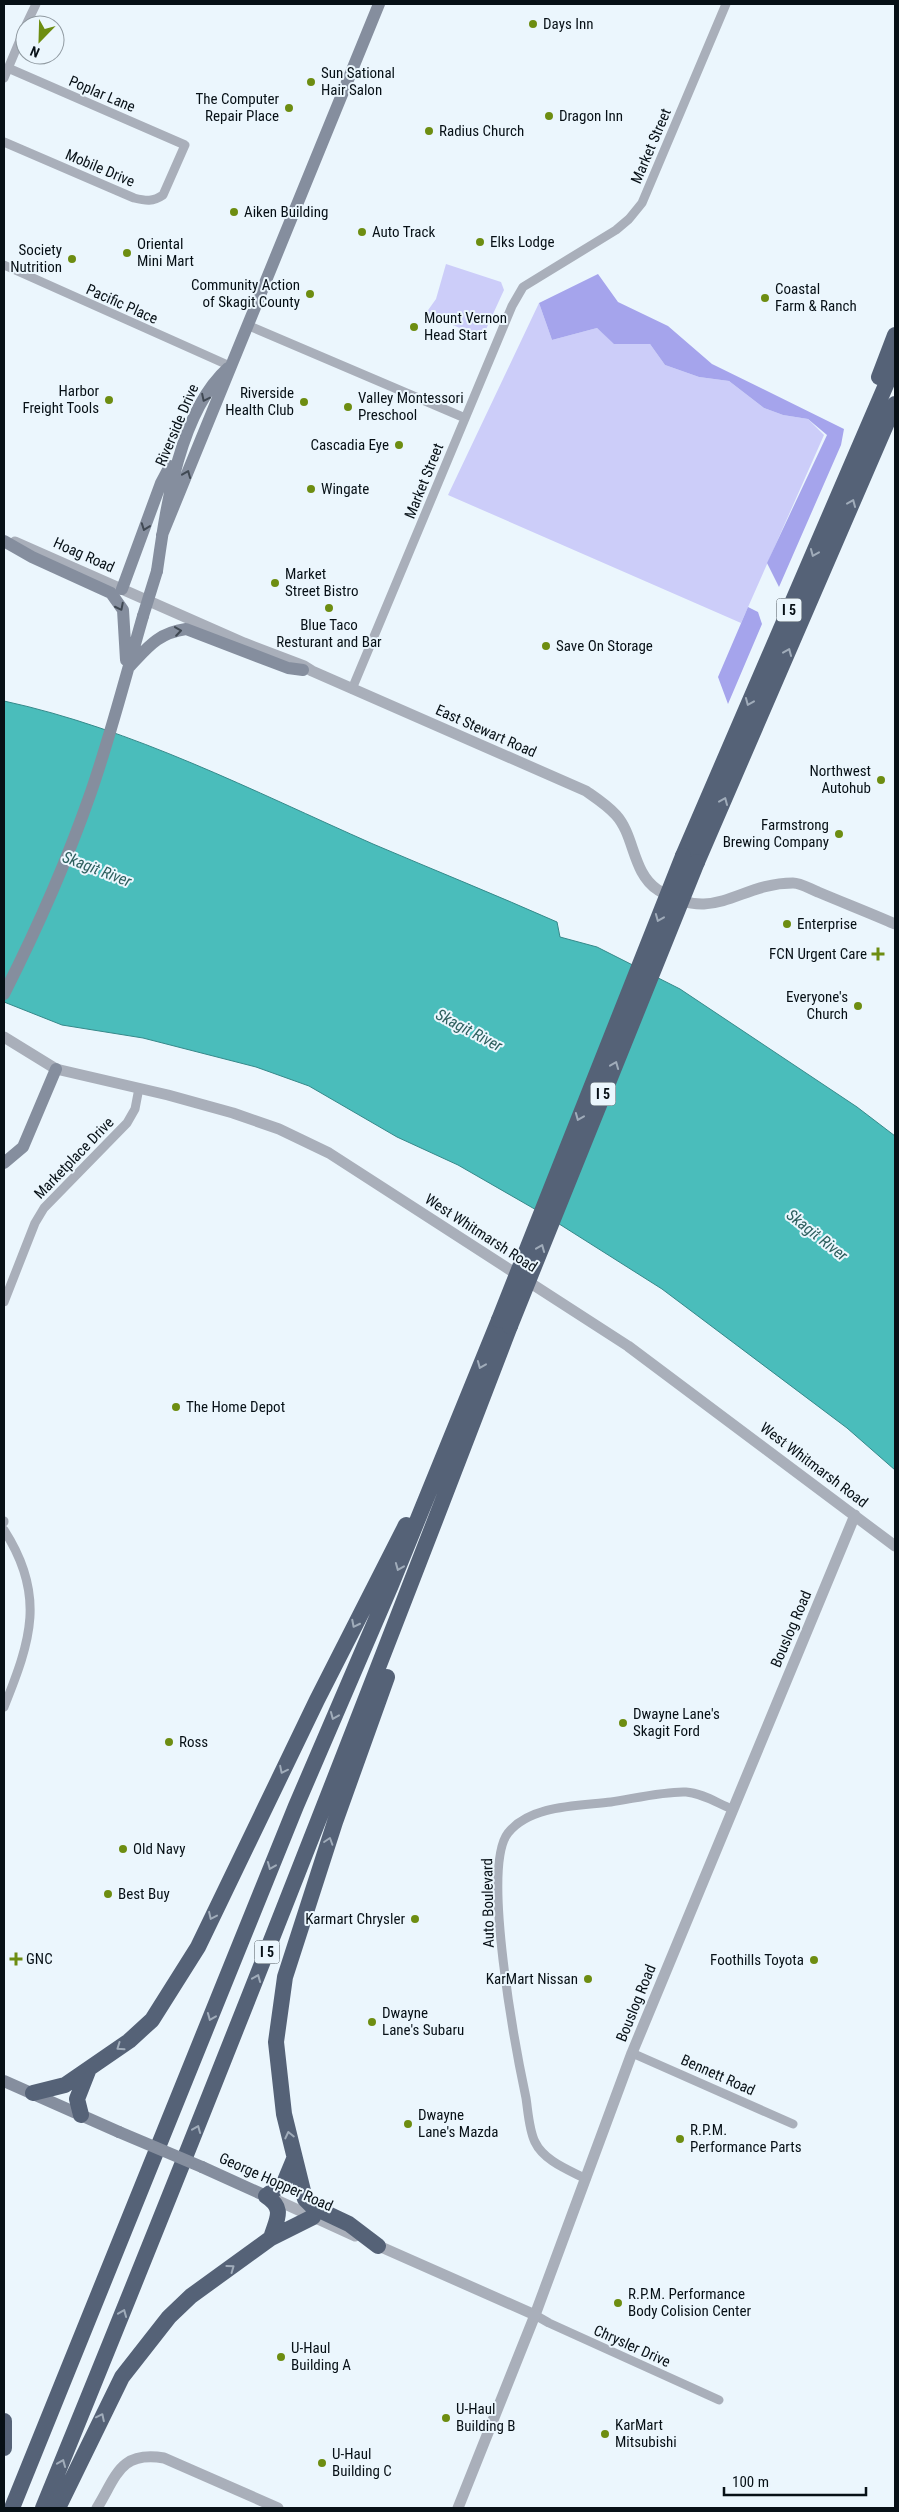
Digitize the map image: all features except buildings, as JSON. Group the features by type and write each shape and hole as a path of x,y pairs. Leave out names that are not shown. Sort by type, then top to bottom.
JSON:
{"highway":[{"path":"828,522 854,440 895,335"},
{"name":"I 5","path":"12,2508 296,1806 391,1585 443,1457 504,1323 690,859 895,364"},
{"name":"I 5","path":"690,859 895,404"},
{"name":"I 5","path":"43,2508 145,2259 348,1750 484,1393 504,1323"},
{"path":"378,2246 349,2224 322,2212 308,2203 302,2190 284,2114 276,2042 285,1977 335,1822 417,1595 484,1393"},
{"path":"32,2093 65,2085 129,2041 152,2020 198,1947 317,1700 402,1532 443,1457"},
{"path":"81,2115 78,2098 89,2069"},
{"path":"271,2238 278,2212 274,2201 266,2196 284,2183 294,2159"},
{"path":"58,2508 104,2410 122,2377 142,2349 169,2317 191,2296 271,2238 313,2217"},
{"path":"4,2421 4,2448"}],"main road":[{"name":"Riverside Drive","path":"4,994 42,916 92,789 157,571 171,482 187,435 212,382 230,366 379,4"},
{"path":"162,536 230,366"},
{"path":"122,588 161,483 187,435"},
{"path":"4,539 32,557 111,593 123,610 127,670"},
{"path":"127,670 151,643 170,631 186,630 288,668 308,671"},
{"path":"4,1163 15,1155 26,1142 56,1069"},
{"name":"George Hopper Road","path":"4,2081 266,2196"}],"street":[{"name":"Market Street","path":"352,689 512,306 523,287 616,230 642,204 726,4"},
{"path":"4,78 15,52"},
{"name":"Poplar Lane","path":"8,68 185,145"},
{"name":"Mobile Drive","path":"4,142 134,198 147,201 156,200 163,195 185,145"},
{"name":"Pacific Place","path":"4,265 230,366"},
{"path":"247,325 465,418"},
{"name":"Hoag Road","path":"4,539 152,601"},
{"name":"East Stewart Road","path":"152,601 244,643 250,648 352,689 586,791 616,815 629,837 638,864 647,880 658,889 674,897 704,905 722,902 768,885 795,883 895,924"},
{"name":"West Whitmarsh Road","path":"4,1037 56,1069 139,1088 233,1113 279,1129 329,1153 628,1346 895,1546"},
{"name":"Marketplace Drive","path":"4,1302 44,1208 127,1123 135,1109 139,1088"},
{"name":"Bouslog Road","path":"458,2508 535,2315 632,2053 854,1515"},
{"path":"4,1530 25,1569 30,1588 30,1621 27,1643 4,1707"},
{"name":"Auto Boulevard","path":"586,2179 552,2162 534,2142 500,1939 498,1872 505,1838 522,1820 549,1810 685,1792 705,1797 732,1809"},
{"name":"Bennett Road","path":"632,2053 793,2124"},
{"name":"George Hopper Road","path":"266,2196 535,2315"},
{"name":"Chrysler Drive","path":"535,2315 719,2400"},
{"path":"97,2508 121,2468 133,2458 145,2455 164,2458 278,2508"}],"shaded area":[{"path":"446,264 501,282 504,290 482,338 426,313 436,299"},
{"path":"598,274 618,302 668,326 712,364 844,429 841,445 779,587 767,563 827,435 808,419 783,415 764,408 729,381 699,377 665,365 650,344 614,344 597,328 552,340 539,303"},
{"path":"539,303 552,340 597,328 615,344 650,344 665,365 699,377 729,381 764,408 783,415 808,419 824,435 741,623 448,495"},
{"path":"748,607 758,612 762,624 728,704 718,677"}],"water":[{"name":"Skagit River","path":"4,701 52,713 99,728 192,763 373,844 557,922 560,937 597,947 680,989 857,1107 895,1136 895,1470 847,1428 662,1289 545,1215 458,1165 397,1137 309,1086 256,1067 143,1038 62,1025 4,1002"}],"place":[{"name":"Days Inn","path":"533,24"},
{"name":"Sun Sational Hair Salon","path":"311,82"},
{"name":"The Computer Repair Place","path":"289,108"},
{"name":"Dragon Inn","path":"549,116"},
{"name":"Radius Church","path":"429,131"},
{"name":"Aiken Building","path":"234,212"},
{"name":"Auto Track","path":"362,232"},
{"name":"Elks Lodge","path":"480,242"},
{"name":"Oriental Mini Mart","path":"127,253"},
{"name":"Society Nutrition","path":"72,259"},
{"name":"Community Action of Skagit County","path":"310,294"},
{"name":"Coastal Farm & Ranch","path":"765,298"},
{"name":"Mount Vernon Head Start","path":"414,327"},
{"name":"Harbor Freight Tools","path":"109,400"},
{"name":"Riverside Health Club","path":"304,402"},
{"name":"Valley Montessori Preschool","path":"348,407"},
{"name":"Cascadia Eye","path":"399,445"},
{"name":"Wingate","path":"311,489"},
{"name":"Market Street Bistro","path":"275,583"},
{"name":"Blue Taco Resturant and Bar","path":"329,608"},
{"name":"Save On Storage","path":"546,646"},
{"name":"Northwest Autohub","path":"881,780"},
{"name":"Farmstrong Brewing Company","path":"839,834"},
{"name":"Enterprise","path":"787,924"},
{"name":"FCN Urgent Care","path":"878,954"},
{"name":"Everyone's Church","path":"858,1006"},
{"name":"The Home Depot","path":"176,1407"},
{"name":"Dwayne Lane's Skagit Ford","path":"623,1723"},
{"name":"Ross","path":"169,1742"},
{"name":"Old Navy","path":"123,1849"},
{"name":"Best Buy","path":"108,1894"},
{"name":"Karmart Chrysler","path":"415,1919"},
{"name":"GNC","path":"16,1959"},
{"name":"Foothills Toyota","path":"814,1960"},
{"name":"KarMart Nissan","path":"588,1979"},
{"name":"Dwayne Lane's Subaru","path":"372,2022"},
{"name":"Dwayne Lane's Mazda","path":"408,2124"},
{"name":"R.P.M. Performance Parts","path":"680,2139"},
{"name":"R.P.M. Performance Body Colision Center","path":"618,2303"},
{"name":"U-Haul Building A","path":"281,2357"},
{"name":"U-Haul Building B","path":"446,2418"},
{"name":"KarMart Mitsubishi","path":"605,2434"},
{"name":"U-Haul Building C","path":"322,2463"}]}
